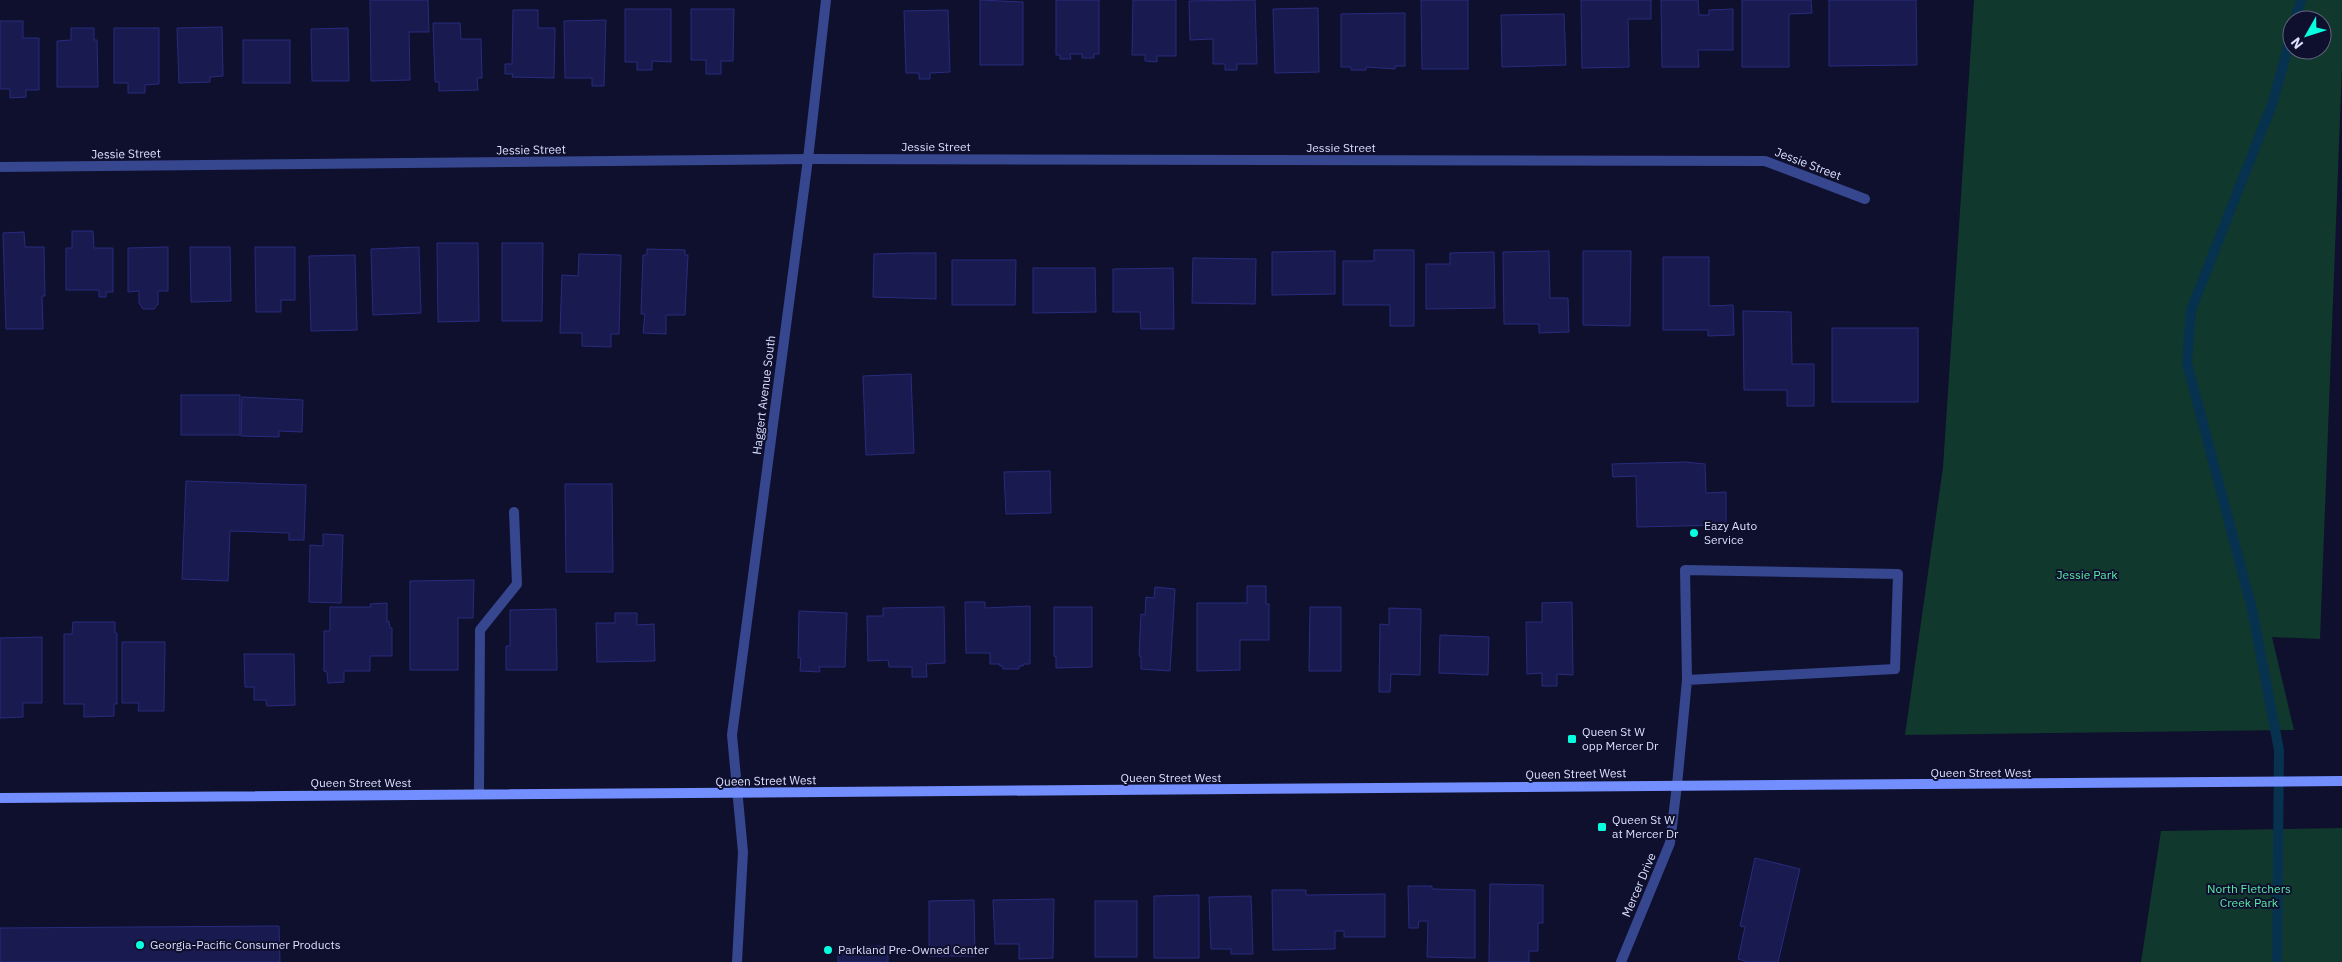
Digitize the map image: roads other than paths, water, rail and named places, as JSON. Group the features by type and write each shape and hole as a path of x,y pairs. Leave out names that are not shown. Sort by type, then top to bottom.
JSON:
{"main road":[{"name":"Queen Street West","path":"0,798 2342,781"}],"street":[{"name":"Haggert Avenue South","path":"737,962 743,852 732,735 808,159 826,0"},
{"name":"Jessie Street","path":"0,167 808,159 1765,161 1865,199"},
{"path":"479,794 480,630 518,584 514,512"},
{"name":"Mercer Drive","path":"1620,962 1670,844 1686,680 1685,570 1898,574 1896,670 1686,680"}],"waterway":[{"path":"2298,10 2301,0"},
{"path":"2277,962 2279,750 2252,609 2187,363 2191,310 2273,102 2284,60"}],"place":[{"name":"Eazy Auto Service","path":"1694,533"},
{"name":"Queen St W opp Mercer Dr","path":"1572,739"},
{"name":"Queen St W at Mercer Dr","path":"1602,827"},
{"name":"Georgia-Pacific Consumer Products","path":"140,945"},
{"name":"Parkland Pre-Owned Center","path":"828,950"}],"park label":[{"name":"Jessie Park","path":"2087,575"},
{"name":"North Fletchers Creek Park","path":"2249,896"}]}
